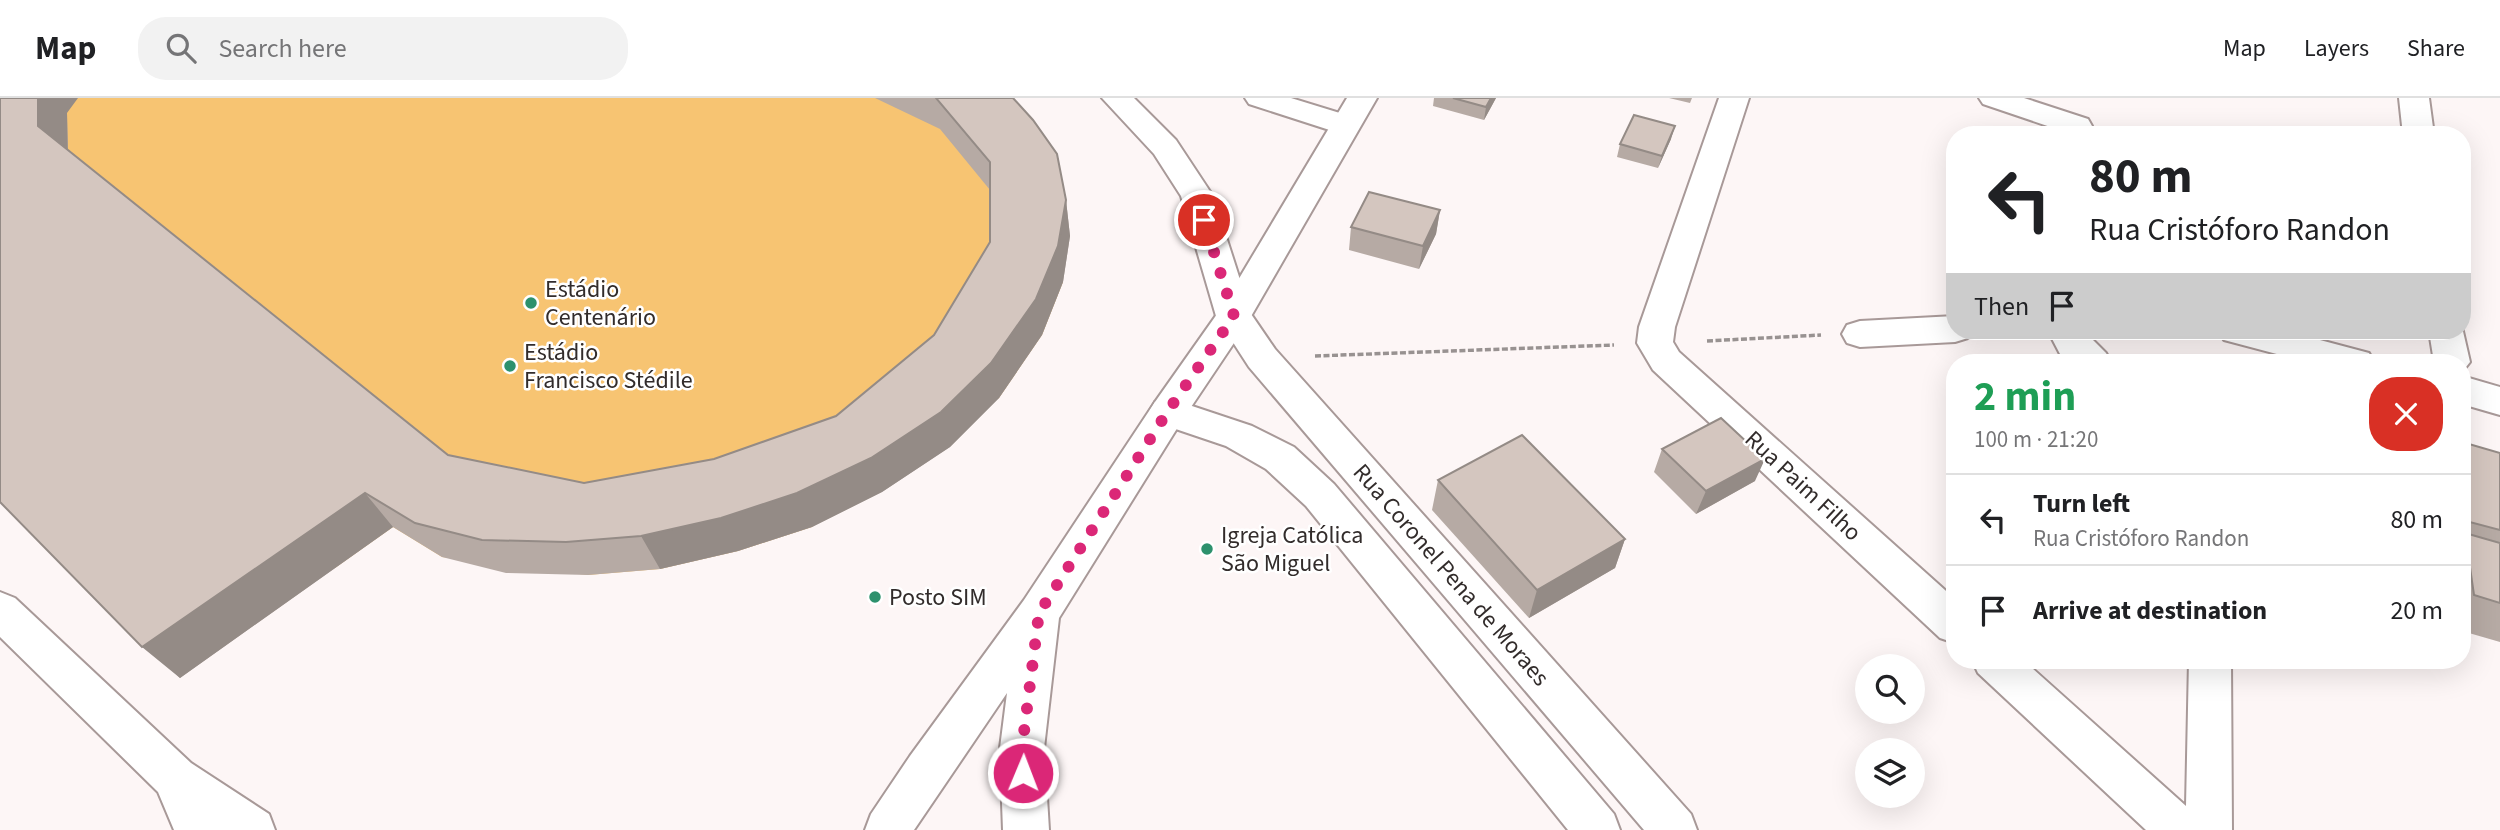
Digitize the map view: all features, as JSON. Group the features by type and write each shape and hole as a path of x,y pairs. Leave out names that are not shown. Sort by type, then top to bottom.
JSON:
{"street":[{"name":"Rua Coronel Pena de Moraes","path":"1117,98 1165,147 1197,196 1234,316 1262,358 1674,830"},
{"path":"888,830 926,771 1039,613 1168,411 1234,316 1354,111 1260,98"},
{"path":"1655,343 1657,327 1734,98"},
{"path":"1994,98 2078,119"},
{"path":"2414,98 2418,126"},
{"path":"1860,334 1946,329"},
{"path":"2070,340 2084,354"},
{"path":"2272,340 2325,354"},
{"name":"Rua Paim Filho","path":"1655,343 1667,361 1946,617"},
{"path":"2471,393 2500,401"},
{"name":"Rua Coronel Pena de Moraes","path":"1168,411 1239,436 1280,458 1320,495 1597,830"},
{"path":"0,610 175,778 252,830"},
{"path":"1026,830 1022,748 1039,613"},
{"path":"2003,669 2179,830"},
{"path":"2209,830 2210,669"},
{"path":"175,778 197,830"}],"path":[{"path":"1262,358 1860,334"}],"shaded area":[{"name":"Estádio Francisco Stédile","path":"17,98 974,98 1063,282 1042,335 999,398 812,527 738,551 660,569 588,575 442,557 393,527 335,568 0,214 0,123"}],"building":[{"path":"0,98 38,98 38,126 448,455 584,483 714,459 836,416 934,335 990,242 990,162 936,98 1013,98 1033,120 1057,154 1066,200 1058,246 1036,299 991,363 941,412 871,458 797,493 721,518 641,536 566,542 482,540 415,523 365,493 142,647 0,502"},
{"path":"1453,98 1491,98 1486,107"},
{"path":"1634,115 1675,126 1662,156 1620,144"},
{"path":"1369,192 1440,210 1423,246 1351,227"},
{"path":"1721,418 1765,459 1706,491 1662,449"},
{"path":"1522,435 1625,539 1537,590 1438,480"},
{"path":"2471,445 2500,453 2500,530 2471,522"},
{"path":"2471,535 2500,543 2500,603 2474,595"}],"place":[{"name":"Estádio Centenário","path":"531,303"},
{"name":"Estádio Francisco Stédile","path":"510,366"},
{"name":"Igreja Católica São Miguel","path":"1207,549"},
{"name":"Posto SIM","path":"875,597"}],"route":[{"path":"1023,773 1022,748 1039,613 1168,411 1234,316 1204,220"}]}
